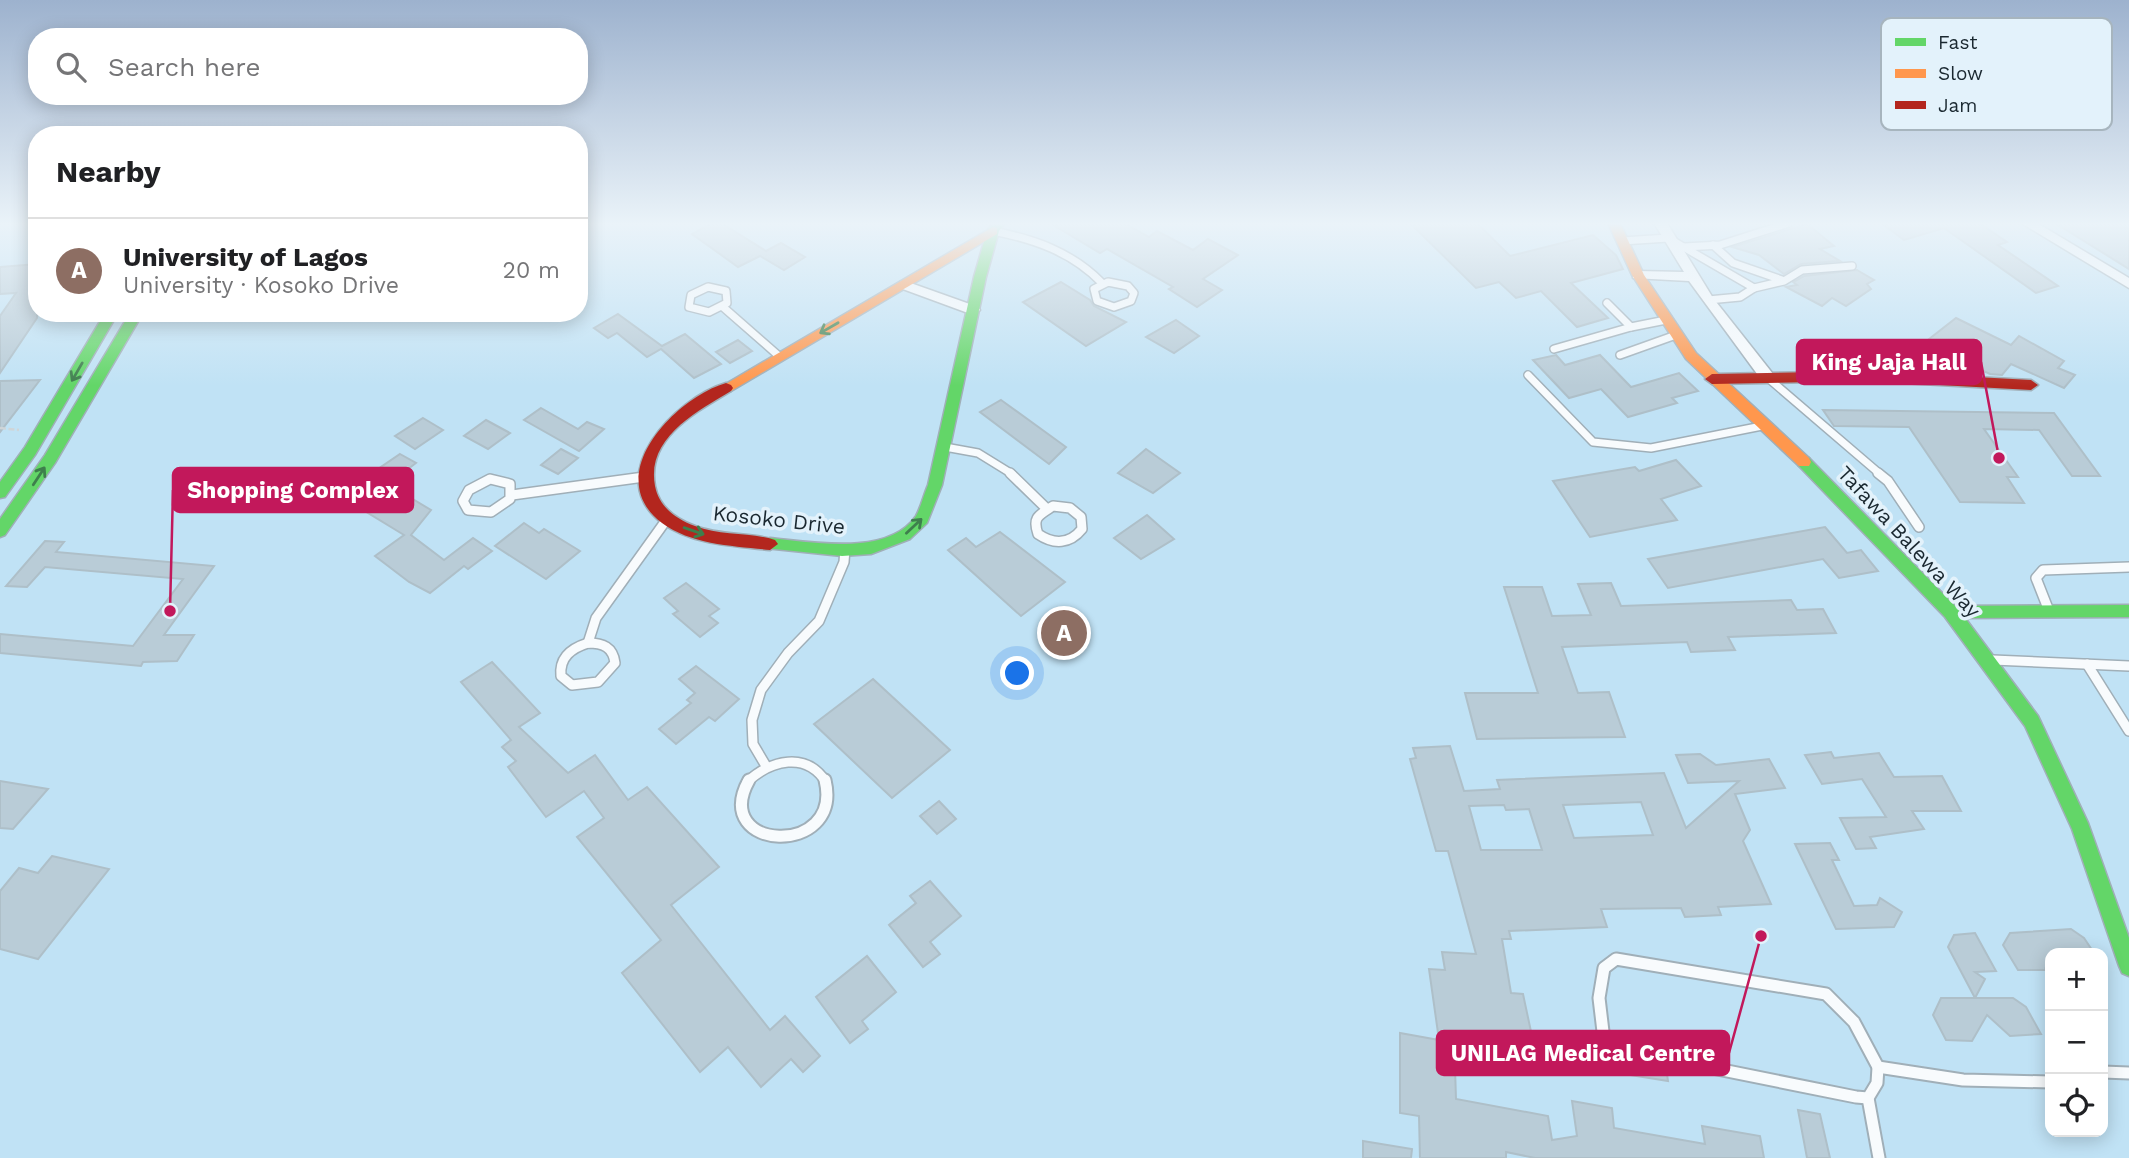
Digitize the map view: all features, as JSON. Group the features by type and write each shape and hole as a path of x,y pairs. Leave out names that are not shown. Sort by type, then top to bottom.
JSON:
{"street":[{"path":"667,519 653,506 646,477 655,440 669,425 917,277"},
{"name":"Kosoko Drive","path":"667,519 680,526 727,540 845,550 870,548 893,541 914,528 925,515 982,277"},
{"name":"Tafawa Balewa Way","path":"1639,277 1676,335 1712,379 1812,470 1951,612 1988,659 2032,721 2056,773 2081,829 2129,966"},
{"path":"1692,277 1768,378"},
{"path":"905,285 973,310"},
{"path":"0,493 30,451 107,322"},
{"path":"0,531 50,459 132,322"},
{"path":"1712,379 1866,376 2031,385"},
{"path":"1951,612 2129,611"}],"lane":[{"path":"1095,277 1102,283 1115,282 1128,286 1133,298 1120,306 1101,304 1093,293 1102,283"},
{"path":"1735,277 1754,288"},
{"path":"1773,277 1784,281"},
{"path":"1708,300 1740,297 1754,288 1790,277"},
{"path":"721,288 729,294 723,307 712,312 698,312 689,307 688,299 701,289 721,288"},
{"path":"1607,303 1631,327"},
{"path":"723,307 780,357"},
{"path":"1554,349 1666,320"},
{"path":"1620,355 1676,335"},
{"path":"1528,375 1593,442 1651,448 1762,426"},
{"path":"1768,378 1888,481 1919,527"},
{"path":"943,447 968,448 990,455 1046,508"},
{"path":"512,495 510,484 490,479 469,490 463,501 467,510 489,513 504,506 512,495 646,477"},
{"path":"1062,506 1076,512 1083,523 1079,534 1058,542 1044,538 1034,523 1046,508 1062,506"},
{"path":"589,643 596,618 667,519"},
{"path":"766,766 753,744 752,720 761,690 788,653 819,621 844,562 845,550"},
{"path":"2049,612 2036,578 2043,570 2129,567"},
{"path":"589,643 606,645 612,649 615,663 598,682 572,685 561,676 561,663 572,650 589,643"},
{"path":"1988,659 2129,666"},
{"path":"2087,664 2129,731"},
{"path":"795,760 807,763 825,779 827,803 821,815 799,833 769,837 746,823 741,812 741,799 754,775 766,766 795,760"},
{"path":"1868,1098 1613,1048 1604,1040 1599,998 1604,968 1616,960 1826,994 1854,1022 1878,1067 1877,1083 1868,1098 1879,1158"},
{"path":"1878,1067 1944,1080 2019,1084 2045,1082"},
{"path":"2108,1072 2129,1073"}],"shaded area":[{"path":"0,277 28,277 28,322 588,322 588,277 2129,277 2129,1158 0,1158"}],"building":[{"path":"0,277 28,277 28,322 34,322 0,373 0,316 16,293 0,294"},
{"path":"1156,277 1206,277 1203,279 1222,290 1197,307 1169,289 1173,287"},
{"path":"1465,277 1593,277 1571,283 1608,318 1577,327 1541,291 1516,298 1499,282 1476,288"},
{"path":"1802,277 1869,277 1874,280 1867,284 1871,289 1846,306 1832,298 1822,306 1786,287 1797,285 1793,282"},
{"path":"2013,277 2045,277 2058,286 2036,293"},
{"path":"1061,282 1090,300 1094,306 1126,322 1086,346 1023,302"},
{"path":"618,314 662,346 685,334 721,364 694,378 661,349 647,357 617,333 608,338 594,328"},
{"path":"1956,318 2011,345 2019,336 2064,361 2058,368 2075,375 2064,388 2011,364 2002,375 1990,374 1966,363 1969,360 1929,339"},
{"path":"1176,320 1199,336 1174,353 1146,337"},
{"path":"738,340 752,351 730,363 716,352"},
{"path":"1556,355 1565,365 1600,355 1631,387 1679,373 1698,391 1672,398 1677,403 1628,417 1601,389 1569,398 1533,360"},
{"path":"40,380 0,432 0,381"},
{"path":"1001,400 1066,447 1049,464 980,412"},
{"path":"541,408 578,429 587,422 604,429 579,451 524,420"},
{"path":"1823,410 2054,413 2100,476 2072,476 2039,430 1984,429 2018,477 2007,477 2024,503 1960,502 1909,427 1834,426"},
{"path":"423,418 443,430 415,449 395,436"},
{"path":"486,420 510,433 488,449 464,436"},
{"path":"561,449 578,458 558,474 541,465"},
{"path":"1146,449 1180,473 1153,493 1118,473"},
{"path":"400,454 416,463 395,479 378,469"},
{"path":"1676,460 1701,486 1661,499 1677,520 1590,537 1553,481 1635,467 1639,471"},
{"path":"376,477 431,510 411,535 444,560 473,538 492,551 468,569 464,566 430,593 409,582 375,556 404,535 345,499"},
{"path":"1147,515 1174,539 1141,559 1114,538"},
{"path":"524,523 539,533 544,529 580,551 546,579 495,546"},
{"path":"1825,527 1847,553 1861,550 1878,571 1839,578 1823,559 1668,588 1648,559"},
{"path":"1000,532 1065,582 1021,616 948,550 966,538 976,547"},
{"path":"45,541 64,542 56,552 214,566 164,635 194,635 177,661 143,662 141,666 0,653 0,634 133,646 183,579 45,567 27,587 6,586"},
{"path":"686,583 719,609 709,616 718,623 700,637 673,614 678,611 664,598"},
{"path":"1611,583 1621,606 1791,600 1797,610 1823,609 1836,633 1728,637 1735,650 1691,652 1687,642 1562,647 1578,693 1609,692 1625,737 1477,739 1465,693 1538,693 1504,587 1542,587 1552,616 1591,615 1578,584"},
{"path":"492,662 540,713 519,727 568,773 595,755 628,800 647,787 719,867 671,905 770,1030 785,1016 820,1056 803,1072 791,1059 761,1087 728,1047 700,1072 622,973 661,940 577,837 604,818 584,791 546,817 508,767 516,761 502,747 511,740 461,682"},
{"path":"696,666 739,699 715,721 709,717 676,744 659,729 691,703 687,700 695,693 679,679"},
{"path":"873,679 950,750 892,798 814,724"},
{"path":"1450,746 1464,791 1500,789 1497,780 1664,773 1686,828 1739,781 1688,783 1676,755 1700,754 1716,765 1769,759 1785,788 1735,794 1750,830 1743,841 1771,904 1718,907 1721,915 1685,917 1681,908 1601,909 1607,927 1509,931 1511,939 1502,939 1511,993 1523,994 1533,1041 1454,1037 1456,1099 1548,1116 1552,1140 1577,1136 1572,1101 1612,1108 1614,1128 1705,1144 1702,1126 1760,1136 1764,1158 1535,1158 1506,1152 1506,1158 1420,1158 1419,1116 1400,1113 1400,1033 1439,1040 1429,969 1445,970 1442,952 1476,954 1448,851 1436,851 1410,759 1416,758 1413,748","holes":["1641,802 1653,835 1574,838 1563,805","1504,805 1506,810 1529,809 1542,850 1481,850 1469,806"]},
{"path":"1831,752 1834,758 1879,753 1894,777 1942,776 1961,811 1912,811 1924,829 1870,837 1876,848 1856,849 1840,818 1886,817 1862,779 1822,784 1805,755"},
{"path":"0,781 48,789 13,829 0,828"},
{"path":"939,801 956,819 937,834 920,816"},
{"path":"1830,843 1839,860 1832,860 1854,906 1877,905 1880,898 1902,912 1894,927 1836,929 1795,844"},
{"path":"52,856 109,869 38,959 0,949 0,891 19,868 38,873"},
{"path":"930,881 961,916 930,942 940,954 923,967 889,925 916,903 910,896"},
{"path":"2071,929 2084,938 2091,948 2045,948 2045,970 2018,970 2003,945 2010,933"},
{"path":"1975,933 1996,971 1975,972 1985,979 1975,998 1948,947 1954,935"},
{"path":"867,956 896,992 862,1021 868,1029 850,1043 816,997"},
{"path":"1941,998 2013,998 2026,1007 2041,1034 2010,1036 1987,1015 1972,1041 1946,1040 1933,1015"},
{"path":"1564,1046 1593,1049 1666,1067 1668,1081 1567,1065"},
{"path":"1798,1110 1820,1114 1830,1158 1807,1158"},
{"path":"1363,1141 1412,1149 1411,1158 1363,1158"}],"traffic: fast":[{"path":"770,544 842,550 871,548 905,535 922,519 935,485 980,277"},
{"path":"0,493 30,451 107,322"},
{"path":"0,531 50,459 132,322"},
{"path":"1804,462 1951,612 2032,721 2081,829 2129,966"},
{"path":"1951,612 2129,611"}],"traffic: slow":[{"path":"726,388 915,277"},
{"path":"1639,277 1691,356 1804,462"}],"traffic: jam":[{"path":"1712,379 1866,376 2031,385"},
{"path":"726,388 684,414 661,436 652,450 648,464 650,495 664,516 687,529 722,538 770,544"}],"place":[{"name":"King Jaja Hall","path":"1999,458"},
{"name":"Shopping Complex","path":"170,611"},
{"name":"University of Lagos","path":"1064,633"},
{"name":"UNILAG Medical Centre","path":"1761,936"}]}
